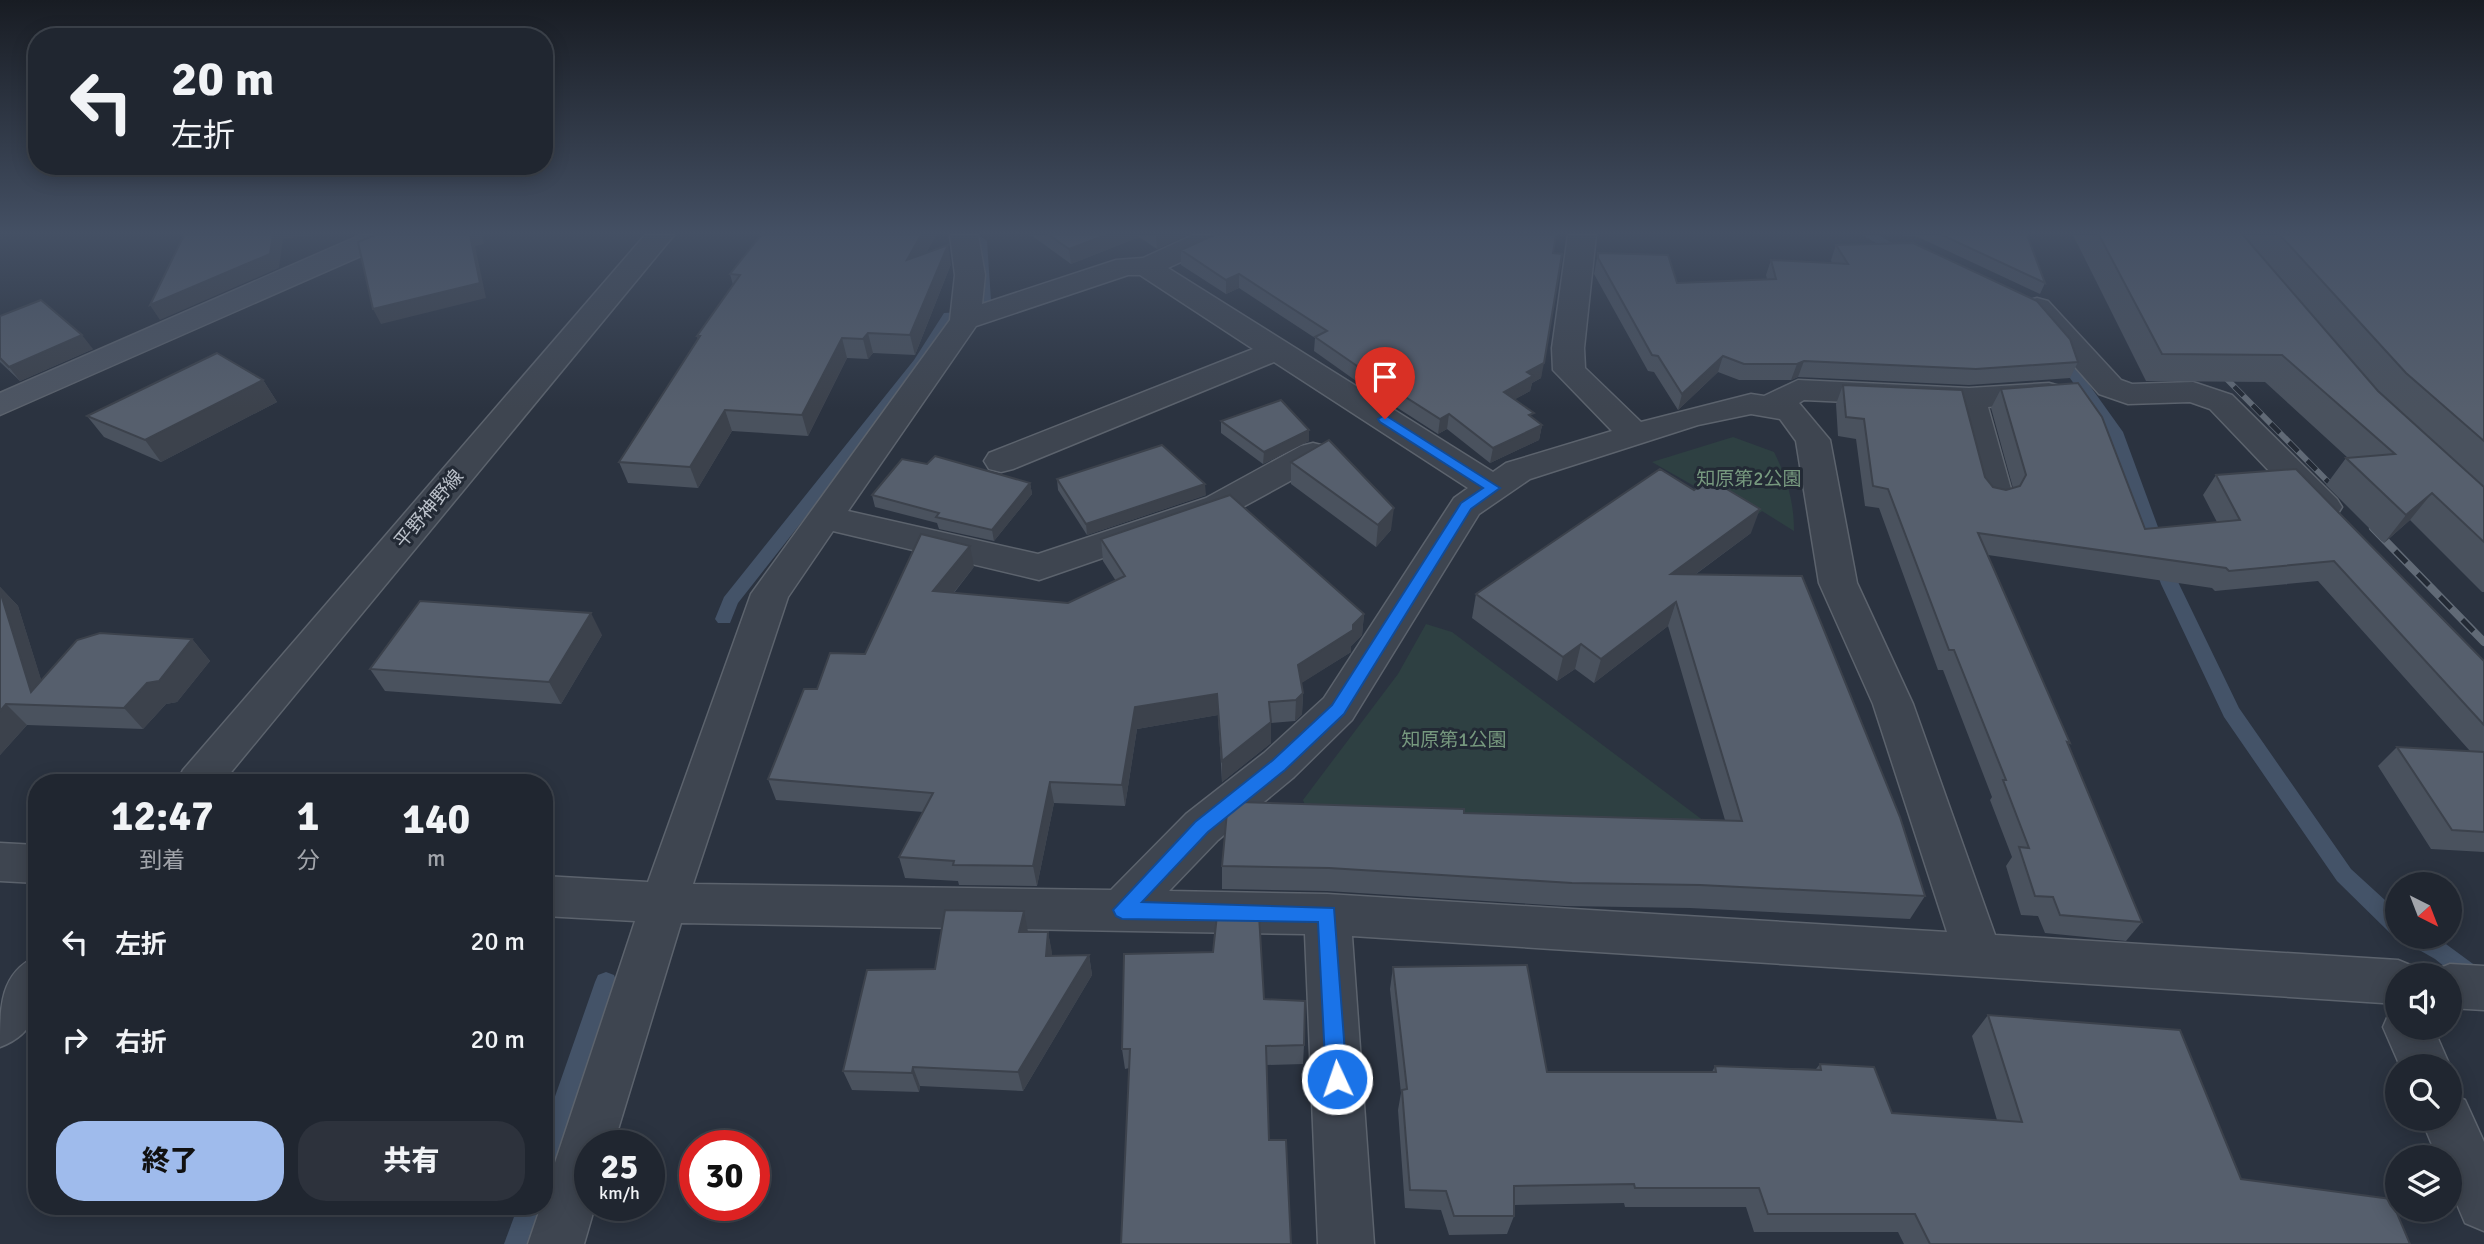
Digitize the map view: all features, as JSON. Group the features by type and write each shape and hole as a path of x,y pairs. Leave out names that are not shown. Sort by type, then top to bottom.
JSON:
{"main road":[{"path":"0,405 254,293"}],"street":[{"name":"平野神野線","path":"205,774 611,293"},
{"path":"556,1244 664,903 770,594 965,320 968,293"},
{"path":"965,320 1044,293"},
{"path":"1188,293 1493,488"},
{"path":"1575,293 1568,348 1569,369 1635,435"},
{"path":"2007,293 2042,309 2110,387"},
{"path":"1001,461 1277,350"},
{"path":"1769,407 1797,390 1969,398 2110,387 2128,394 2193,392 2221,402 2348,532"},
{"path":"1969,398 1996,496"},
{"path":"1122,910 1202,827 1279,765 1338,709 1466,506 1518,471 1691,417 1751,404 1791,411 1813,440 1838,583 1893,704 1978,955"},
{"path":"823,517 1039,567 1218,506 1313,454"},
{"path":"0,862 28,864"},
{"path":"553,896 664,903 1327,914 1978,955 2385,988"},
{"path":"1327,914 1346,1244"},
{"path":"2462,987 2484,988"},
{"path":"0,1024 28,989"},
{"path":"2453,1131 2484,1204"}],"green space":[{"name":"知原第2公園","path":"1733,437 1774,452 1789,490 1794,531 1762,511 1752,519 1652,462"},
{"name":"知原第1公園","path":"1426,624 1452,632 1720,833 1310,819 1303,800 1398,674"}],"building":[{"path":"156,293 178,293 150,305"},
{"path":"369,293 439,293 373,309"},
{"path":"727,293 928,293 910,335 868,333 863,339 842,338 802,415 725,410 690,467 619,462 700,336 697,336"},
{"path":"1268,293 1556,293 1544,363 1527,372 1533,376 1504,392 1534,413 1529,415 1542,425 1493,448 1449,414 1440,419 1315,337 1327,331"},
{"path":"1618,293 2020,293 2037,301 2070,339 2078,362 1976,369 1804,361 1797,364 1744,364 1723,356 1682,394 1658,356 1652,355"},
{"path":"2130,293 2293,293 2378,391 2484,487 2484,542 2432,493 2406,515 2346,458 2395,454 2282,355 2162,354"},
{"path":"2333,293 2484,293 2484,441 2406,373"},
{"path":"41,300 82,335 9,367 0,358 0,316"},
{"path":"217,353 263,380 145,440 87,416"},
{"path":"2078,383 2102,417 2145,529 2240,520 2216,475 2296,469 2484,661 2484,725 2334,561 2229,571 2226,568 1978,533 2070,743 2067,742 2142,922 2060,915 2053,897 2035,896 2019,847 2029,848 2003,780 2006,780 1954,650 1949,650 1888,489 1873,486 1864,419 1846,417 1843,385 1962,390 1985,477 1993,487 2006,490 2020,486 2026,475 2001,389"},
{"path":"1281,400 1309,430 1264,452 1221,421"},
{"path":"1329,440 1394,508 1378,525 1291,462"},
{"path":"1162,445 1205,484 1086,524 1057,479"},
{"path":"935,456 1030,483 992,530 936,517 939,513 872,495 902,459 927,464"},
{"path":"1660,469 1694,490 1710,479 1760,509 1671,574 1802,576 1900,817 1925,896 1700,885 1572,883 1329,868 1222,866 1227,812 1239,802 1464,809 1464,813 1742,821 1676,602 1601,659 1581,644 1563,657 1476,594"},
{"path":"1230,495 1364,614 1353,625 1353,630 1298,665 1303,693 1296,700 1269,702 1271,722 1222,761 1217,694 1135,707 1122,785 1050,782 1033,866 953,865 954,861 899,857 933,793 768,779 804,689 817,689 830,653 865,654 921,534 970,546 933,591 1068,603 1125,576 1101,539"},
{"path":"0,591 31,692 77,640 100,633 192,639 159,681 147,683 124,708 6,704 0,711"},
{"path":"420,601 591,613 549,682 370,669"},
{"path":"2397,747 2484,752 2484,832 2452,830"},
{"path":"945,910 1024,911 1019,932 1048,932 1046,956 1089,955 1018,1072 913,1067 912,1073 843,1071 867,970 935,969"},
{"path":"1217,915 1259,915 1264,999 1305,1001 1304,1045 1266,1046 1269,1140 1286,1140 1291,1244 1121,1244 1130,1049 1122,1049 1124,954 1213,952"},
{"path":"1527,965 1547,1072 1716,1072 1715,1066 1821,1070 1820,1064 1874,1067 1892,1113 2022,1122 1988,1015 2180,1030 2241,1179 2385,1198 2385,1222 2401,1222 2410,1244 1930,1244 1915,1214 1768,1214 1759,1188 1635,1188 1634,1184 1514,1186 1514,1216 1454,1216 1446,1191 1410,1190 1402,1090 1407,1089 1393,967"}],"waterway":[{"path":"724,619 730,601 920,362 949,316 985,315 984,293"},
{"path":"2060,354 2115,432 2170,584 2231,712 2344,875 2385,914"},
{"path":"2438,949 2484,985"},
{"path":"553,1138 606,982"},
{"path":"517,1244 527,1215"}],"railway":[{"path":"2216,368 2341,495"},
{"path":"2373,528 2484,642"}],"route":[{"path":"1337,1079 1327,914 1122,910 1202,827 1279,765 1338,709 1392,628 1424,571 1466,506 1493,488 1385,419"}]}
